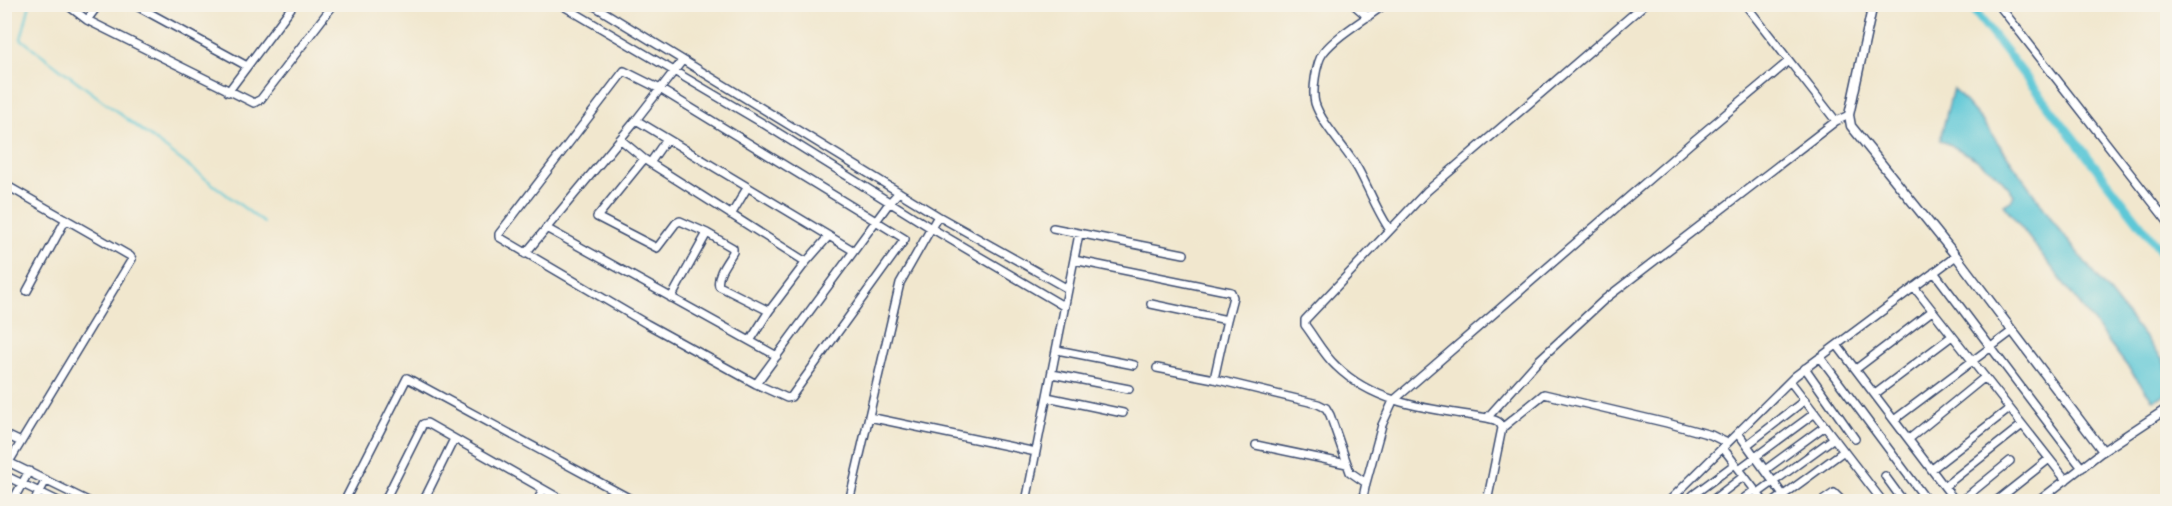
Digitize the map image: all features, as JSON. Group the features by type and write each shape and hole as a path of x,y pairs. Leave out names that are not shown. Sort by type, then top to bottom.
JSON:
{"street":[{"path":"66,4 87,20 251,103 259,101 333,4"},
{"path":"87,20 99,4"},
{"path":"133,4 247,66"},
{"path":"228,92 294,4"},
{"path":"561,4 1065,307"},
{"path":"591,4 938,216 1068,289"},
{"path":"1353,4 1368,18"},
{"path":"1385,4 1324,52 1317,68 1314,99 1343,149 1359,171 1372,200 1390,230"},
{"path":"1502,428 1497,421 1487,418 1393,401 1374,393 1335,365 1305,320 1428,191 1645,4"},
{"path":"1745,4 1836,121"},
{"path":"1874,4 1849,115 1851,126 1956,256 2011,332 2103,451"},
{"path":"1998,4 2168,222"},
{"path":"525,254 682,61"},
{"path":"1362,501 1364,482 1382,425 1393,401 1691,143 1790,61"},
{"path":"622,72 627,72 660,89 877,220 904,237 904,241 794,395 787,398 756,384 525,254 501,239 499,234 622,72"},
{"path":"1487,418 1539,360 1605,299 1836,121 1849,115"},
{"path":"636,120 854,252"},
{"path":"620,138 647,161 806,262"},
{"path":"666,140 597,217 657,248 680,220 707,233 733,248 720,274 719,286 769,311"},
{"path":"4,184 130,256 132,261 21,442 7,461 90,501"},
{"path":"731,215 747,188"},
{"path":"756,384 899,192"},
{"path":"849,501 900,283 938,216"},
{"path":"27,291 66,219"},
{"path":"546,228 777,356"},
{"path":"1053,228 1184,254"},
{"path":"671,298 707,233"},
{"path":"1026,501 1079,234"},
{"path":"750,341 769,311 828,237"},
{"path":"1673,500 1686,484 1805,368 1956,256"},
{"path":"1074,260 1231,292 1233,297 1214,379"},
{"path":"1934,272 2082,468"},
{"path":"1914,287 2066,480"},
{"path":"1151,304 1227,320"},
{"path":"1856,369 1932,311"},
{"path":"1894,420 2011,332"},
{"path":"1875,394 1952,336"},
{"path":"1837,345 1944,486 1958,501 2010,461"},
{"path":"1057,350 1134,366"},
{"path":"1820,357 1928,501"},
{"path":"1157,368 1214,379 1322,406 1330,415 1350,472 1364,482"},
{"path":"1805,368 1855,439"},
{"path":"1052,374 1129,389"},
{"path":"1909,439 1984,377"},
{"path":"344,501 407,378 636,501"},
{"path":"1790,381 1883,501"},
{"path":"1487,501 1502,428 1544,394 1712,435 1725,446 1744,476 1764,501"},
{"path":"1047,397 1123,413"},
{"path":"1747,445 1804,400"},
{"path":"2037,501 2103,451 2168,408"},
{"path":"1932,469 2009,409"},
{"path":"1686,484 1695,498 1737,466 1755,457 1815,413"},
{"path":"869,417 1036,452"},
{"path":"384,501 423,424 427,423 566,501"},
{"path":"1944,486 2022,425"},
{"path":"1765,470 1825,426"},
{"path":"1738,433 1786,498"},
{"path":"4,434 21,442"},
{"path":"1739,501 1773,481 1834,438"},
{"path":"423,501 454,439"},
{"path":"1256,445 1347,464"},
{"path":"1774,501 1786,498 1844,451"},
{"path":"1995,501 2049,459"},
{"path":"12,501 29,471"},
{"path":"4,475 60,501"},
{"path":"1710,501 1744,476"},
{"path":"1885,476 1904,501"},
{"path":"34,501 46,480"},
{"path":"537,501 543,489"},
{"path":"1823,501 1834,493 1844,501"}],"water":[{"path":"1953,88 1984,123 2058,228 2162,359 2168,377 2164,396 2153,400 2004,205 2011,201 2014,195 2007,186 1981,163 1940,140"}],"waterway":[{"path":"30,4 21,39 264,223"},
{"path":"1969,4 2168,260"}]}
